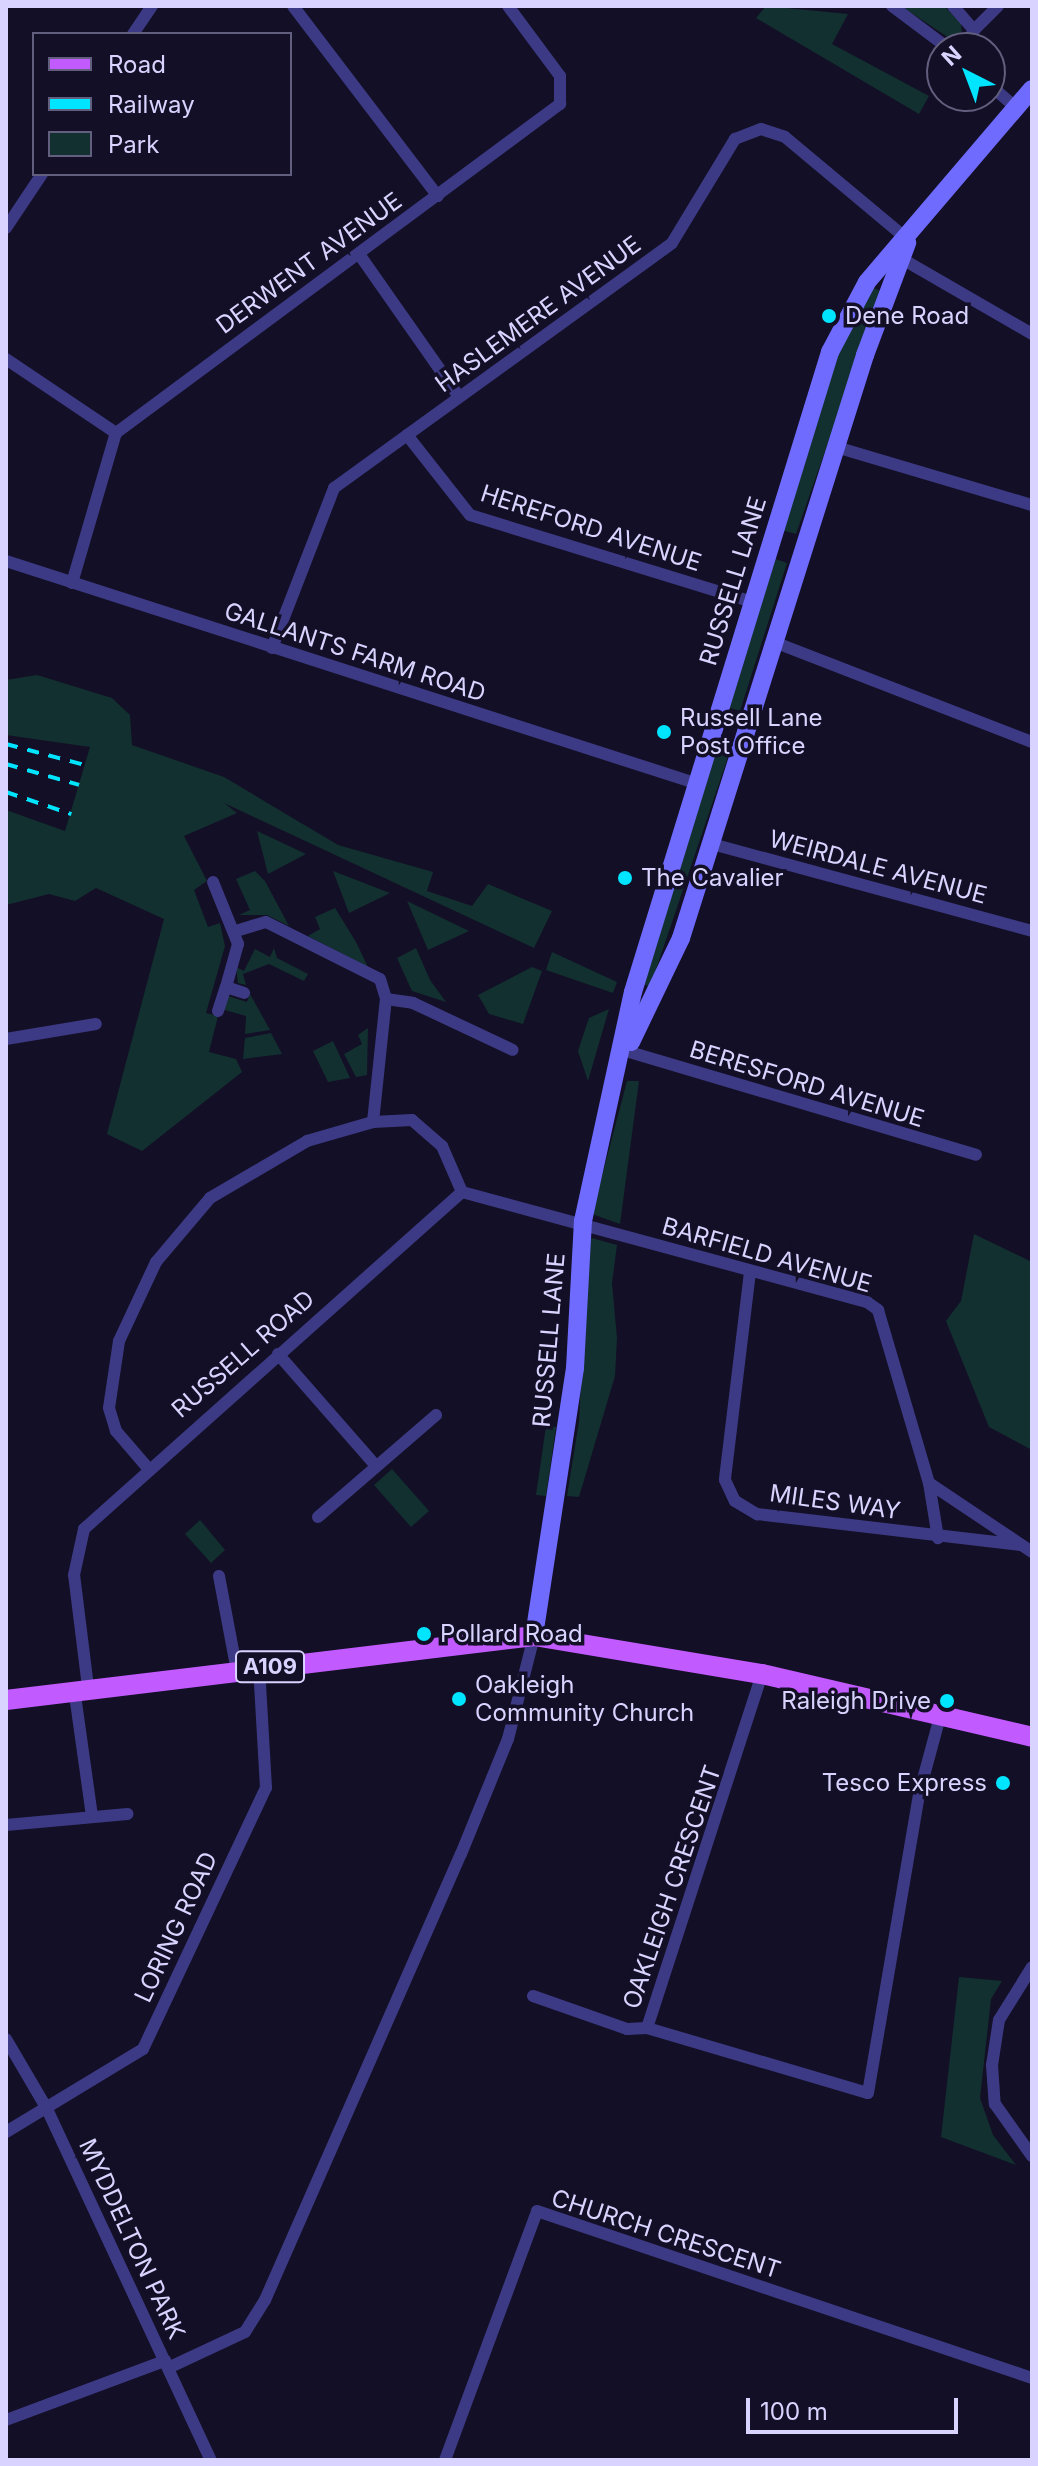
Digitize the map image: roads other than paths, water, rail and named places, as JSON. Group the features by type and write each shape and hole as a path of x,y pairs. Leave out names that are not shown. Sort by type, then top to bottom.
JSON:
{"main road":[{"name":"RUSSELL LANE","path":"534,1636 575,1368 583,1221 626,1051 633,992 692,782 716,717 830,352 867,282 908,240 1032,89"},
{"name":"RUSSELL LANE","path":"626,1051 681,938 801,552 904,260 908,240"},
{"path":"770,541 801,552"},
{"path":"716,717 748,726"},
{"name":"A109","path":"6,1700 81,1688 534,1636 762,1674 941,1713 1032,1737"}],"street":[{"path":"134,32 152,6"},
{"path":"293,6 438,196"},
{"name":"DERWENT AVENUE","path":"116,433 560,104 560,76 508,6"},
{"path":"892,6 927,32"},
{"path":"953,6 974,30 998,6"},
{"path":"1006,99 1015,107"},
{"name":"HASLEMERE AVENUE","path":"272,648 334,488 672,243 720,161 746,132 785,137 908,240"},
{"path":"6,228 41,176"},
{"path":"359,254 459,397"},
{"path":"904,260 1032,334"},
{"path":"6,359 116,433 72,583"},
{"name":"HEREFORD AVENUE","path":"407,435 470,515 750,601"},
{"path":"836,447 1032,505"},
{"name":"GALLANTS FARM ROAD","path":"6,561 692,782"},
{"path":"774,642 1032,742"},
{"name":"WEIRDALE AVENUE","path":"712,844 1032,931"},
{"path":"213,882 236,931 226,987 218,1011"},
{"path":"236,931 266,922 380,979 386,999 373,1122"},
{"path":"226,987 244,993"},
{"path":"386,999 413,1003 513,1050"},
{"path":"6,1039 96,1024"},
{"name":"BERESFORD AVENUE","path":"626,1051 976,1155"},
{"path":"147,1467 116,1431 109,1408 119,1341 156,1262 210,1198 255,1165 373,1122 412,1120 431,1131 462,1192 583,1221"},
{"name":"RUSSELL ROAD","path":"92,1816 74,1575 78,1541 147,1467 462,1192"},
{"name":"BARFIELD AVENUE","path":"583,1221 878,1310 929,1483"},
{"name":"MILES WAY","path":"750,1272 725,1480 735,1501 757,1514 938,1538 1020,1545"},
{"path":"278,1354 376,1466"},
{"path":"318,1517 436,1415"},
{"path":"929,1483 938,1538"},
{"path":"929,1483 1032,1552"},
{"path":"219,1576 237,1671"},
{"path":"6,2420 166,2365 245,2332 265,2300 467,1840 508,1739 534,1636"},
{"name":"LORING ROAD","path":"6,2132 143,2049 266,1788 259,1668"},
{"name":"OAKLEIGH CRESCENT","path":"762,1674 647,2028 868,2093 919,1794 941,1713"},
{"path":"6,1825 128,1814"},
{"path":"1032,1967 999,2020 992,2065 995,2104 1032,2156"},
{"path":"533,1996 627,2029 647,2028"},
{"name":"MYDDELTON PARK","path":"6,2039 47,2109 211,2460"},
{"name":"CHURCH CRESCENT","path":"445,2460 537,2211 1032,2378"}],"railway":[{"path":"6,744 85,765"},
{"path":"6,764 79,785"},
{"path":"6,792 71,814"}],"place":[{"name":"Dene Road","path":"829,316"},
{"name":"Russell Lane Post Office","path":"664,732"},
{"name":"The Cavalier","path":"625,878"},
{"name":"Pollard Road","path":"424,1634"},
{"name":"Oakleigh Community Church","path":"459,1699"},
{"name":"Raleigh Drive","path":"947,1701"},
{"name":"Tesco Express","path":"1003,1783"}]}
